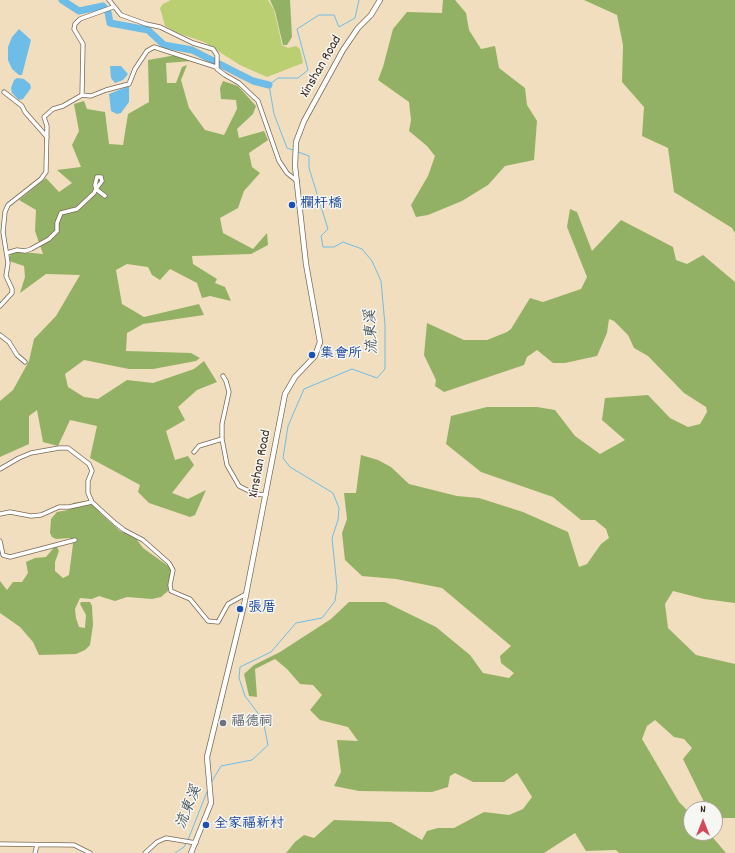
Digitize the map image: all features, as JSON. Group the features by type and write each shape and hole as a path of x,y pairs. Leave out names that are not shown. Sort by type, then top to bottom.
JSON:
{"street":[{"path":"109,0 113,7 121,14 146,24 160,26 193,43 210,48 216,55 216,67"},
{"name":"Xinshan Road","path":"194,842 211,803 207,774 207,757 246,594 285,394 295,377 315,356 320,342 306,264 294,151 304,121 343,50 358,28 371,15 380,0"},
{"path":"82,95 83,44 74,29 75,24 80,19 113,7"},
{"path":"0,306 12,293 12,289 6,276 8,271 7,253 3,232 5,212 8,205 41,179 46,172 47,126 44,117 53,109 63,106 82,95 91,96 106,90 129,84 135,68 147,51 154,47 216,67 225,75 239,83 258,101 279,161 287,173 296,181"},
{"path":"4,92 22,106 24,112 46,137"},
{"path":"7,253 17,250 24,251 31,249 49,239 57,231 57,223 61,213 77,209 96,189 105,196"},
{"path":"0,335 9,342 17,355 24,362"},
{"path":"223,376 229,392 222,424 222,439 228,464 239,486 255,494 266,495"},
{"path":"194,452 199,446 222,439"},
{"path":"0,469 31,453 59,448 68,448 89,464 92,471 88,481 88,493 92,502 124,530 135,534 144,540 169,563 173,570 170,585 171,591 190,599 208,622 218,622 228,604 246,594"},
{"path":"0,514 10,512 31,516 41,515 59,507 69,507 92,502"},
{"path":"0,541 4,555 10,557 74,540"},
{"path":"145,853 157,842 166,838 194,842 191,853"},
{"path":"0,844 74,846 90,853"},
{"path":"35,853 37,845"}],"green space":[{"path":"171,0 268,0 274,10 282,45 288,48 296,46 300,49 303,63 267,77 240,65 204,42 178,33 165,26 160,8 163,4"},
{"path":"270,0 290,0 292,37 287,45 283,45 275,11"},
{"path":"443,0 455,0 466,13 469,30 481,49 495,46 499,68 525,88 527,105 537,121 534,160 505,166 488,185 462,201 428,215 416,217 411,205 428,176 435,156 427,146 409,131 411,120 409,102 378,80 393,29 407,12 442,13"},
{"path":"584,0 735,0 735,233 732,228 674,192 668,148 642,136 644,107 622,82 623,45 617,15"},
{"path":"176,55 192,61 166,63 167,83 176,83 182,67 187,65 181,80 189,108 205,130 224,135 237,109 236,100 221,99 220,88 223,81 238,86 256,106 253,114 237,129 239,138 264,131 268,140 249,153 252,167 260,173 244,191 238,208 220,218 223,233 253,249 267,233 268,245 251,254 192,256 193,264 217,279 215,283 225,287 231,301 210,296 202,298 197,283 170,269 160,280 152,275 148,267 127,264 116,270 122,304 144,317 199,304 204,315 143,324 127,333 126,351 191,353 200,358 196,361 153,369 129,369 84,360 65,374 68,387 84,397 98,399 127,380 153,383 194,369 204,361 217,382 197,390 178,407 185,420 166,431 175,460 188,456 194,465 172,493 188,499 206,490 195,515 190,517 149,503 138,492 140,485 90,458 97,426 70,420 58,446 43,442 37,410 29,416 29,444 0,457 0,401 13,390 29,361 34,339 56,316 80,275 46,274 20,293 25,277 24,266 9,261 11,251 43,254 35,231 36,210 19,200 46,178 59,192 72,183 57,170 81,167 72,145 79,131 74,104 84,101 87,109 105,112 109,144 123,145 128,114 149,102 148,60"},
{"path":"570,209 577,212 592,251 621,220 673,247 676,260 687,264 703,255 735,282 735,603 704,599 673,591 665,604 668,628 696,655 735,664 735,818 723,818 723,801 704,801 683,759 692,748 684,739 674,737 655,720 647,726 642,739 679,802 683,806 683,841 716,841 726,853 619,853 616,850 586,851 575,833 544,853 286,853 295,842 304,835 314,838 334,820 391,822 422,840 427,831 438,828 454,828 484,812 509,815 523,809 532,797 517,773 504,782 473,782 455,773 450,776 448,787 432,792 359,791 334,786 341,772 337,740 358,741 348,727 320,720 310,710 322,695 313,685 300,684 287,669 275,659 255,669 257,697 249,696 244,674 254,665 280,652 331,619 349,602 385,602 436,627 470,655 483,673 509,678 514,673 501,663 500,656 511,646 442,588 396,579 362,576 345,560 342,533 347,519 344,493 356,493 361,455 378,460 391,467 409,484 457,496 479,498 523,512 568,532 579,567 587,564 601,544 609,538 606,529 595,520 581,520 553,497 481,472 446,444 451,416 487,407 537,407 555,410 575,436 600,454 625,440 602,420 605,398 648,395 670,418 688,427 700,424 707,412 706,407 684,393 648,356 634,348 628,335 614,321 609,319 607,333 597,356 565,363 553,363 537,350 527,357 524,365 444,392 435,386 436,380 424,355 427,323 464,340 487,340 511,329 530,298 543,302 581,289 587,277 567,227"},
{"path":"85,501 94,504 100,513 120,531 135,537 143,548 171,568 168,591 161,597 152,599 127,597 115,601 99,596 92,599 80,598 75,609 79,627 85,628 86,615 80,604 81,602 90,602 92,606 93,625 90,645 85,650 76,654 39,655 33,642 20,627 0,613 0,581 7,590 13,582 22,582 28,573 26,562 35,558 46,557 56,545 59,551 55,562 55,571 63,578 69,575 73,544 70,538 56,539 52,537 50,533 51,519 57,512 68,510 73,503"}],"water":[{"path":"19,29 31,40 22,75 19,75 12,69 8,60 8,47 12,37"},
{"path":"110,66 121,66 128,74 123,80 115,83 111,78"},
{"path":"17,78 24,79 30,84 31,88 23,99 19,100 12,93 11,88 14,80"},
{"path":"129,86 129,102 121,113 117,114 111,111 109,94"}],"waterway":[{"path":"62,0 79,11 103,6 108,12 110,23 148,30 164,45 192,50 253,81 269,85"},
{"name":"流東溪","path":"293,150 287,148 274,114 269,85 278,78 298,78 308,70 297,29 319,15 334,15 339,27 355,18 359,0"},
{"name":"流東溪","path":"211,783 221,766 252,760 268,745 263,720 245,696 239,678 240,667 271,652 296,623 322,618 335,601 337,587 332,538 338,520 339,508 333,493 290,467 283,458 288,426 304,389 352,369 377,378 385,369 385,325 381,281 372,261 362,249 343,242 334,247 323,247 321,236 328,229 309,168 309,156 298,152"},
{"name":"流東溪","path":"188,840 208,789"},
{"name":"流東溪","path":"175,853 184,847 186,843"}],"place":[{"name":"欄杆橋","path":"292,205"},
{"name":"集會所","path":"312,355"},
{"name":"張厝","path":"240,609"},
{"name":"福德祠","path":"223,723"},
{"name":"全家福新村","path":"206,825"}]}
